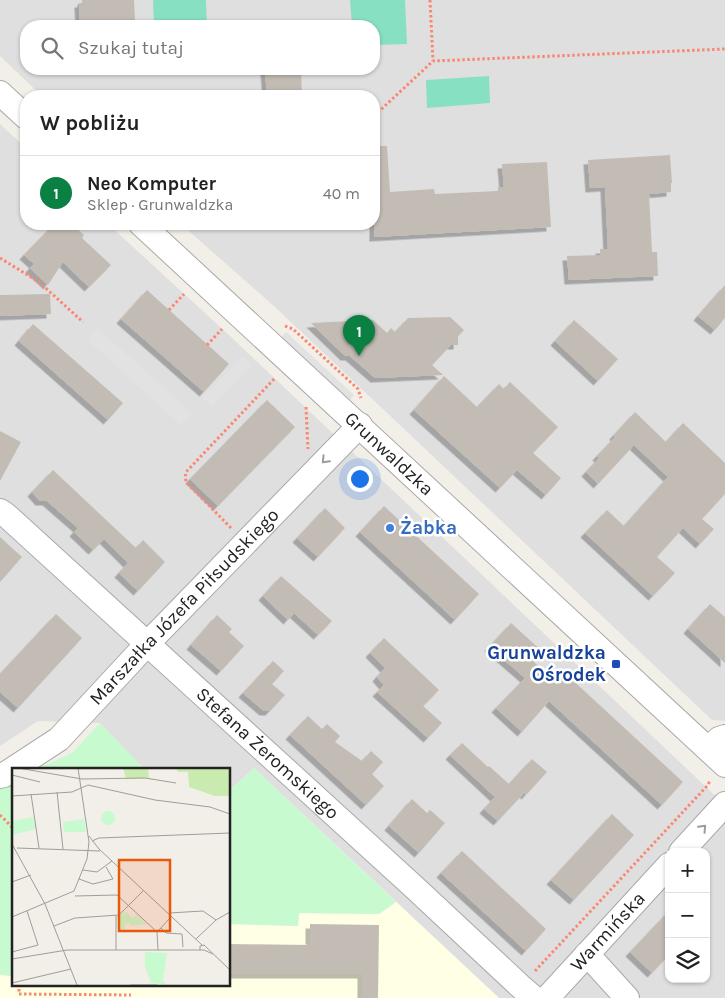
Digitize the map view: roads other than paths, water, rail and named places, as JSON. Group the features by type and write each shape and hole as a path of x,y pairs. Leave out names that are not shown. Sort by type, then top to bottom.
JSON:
{"street":[{"path":"0,93 20,112"},
{"name":"Grunwaldzka","path":"148,230 717,757"},
{"name":"Marszałka Józefa Piłsudskiego","path":"15,768 59,739 147,644 360,425"},
{"name":"Stefana Żeromskiego","path":"0,511 527,992"},
{"name":"Marszałka Józefa Piłsudskiego","path":"0,776 12,770"},
{"path":"685,848 725,804"},
{"name":"Warmińska","path":"547,998 665,869"},
{"path":"587,954 628,998"}],"place":[{"name":"Neo Komputer","path":"359,356"},
{"name":"Żabka","path":"390,528"},
{"name":"Grunwaldzka Ośrodek","path":"616,664"}]}
